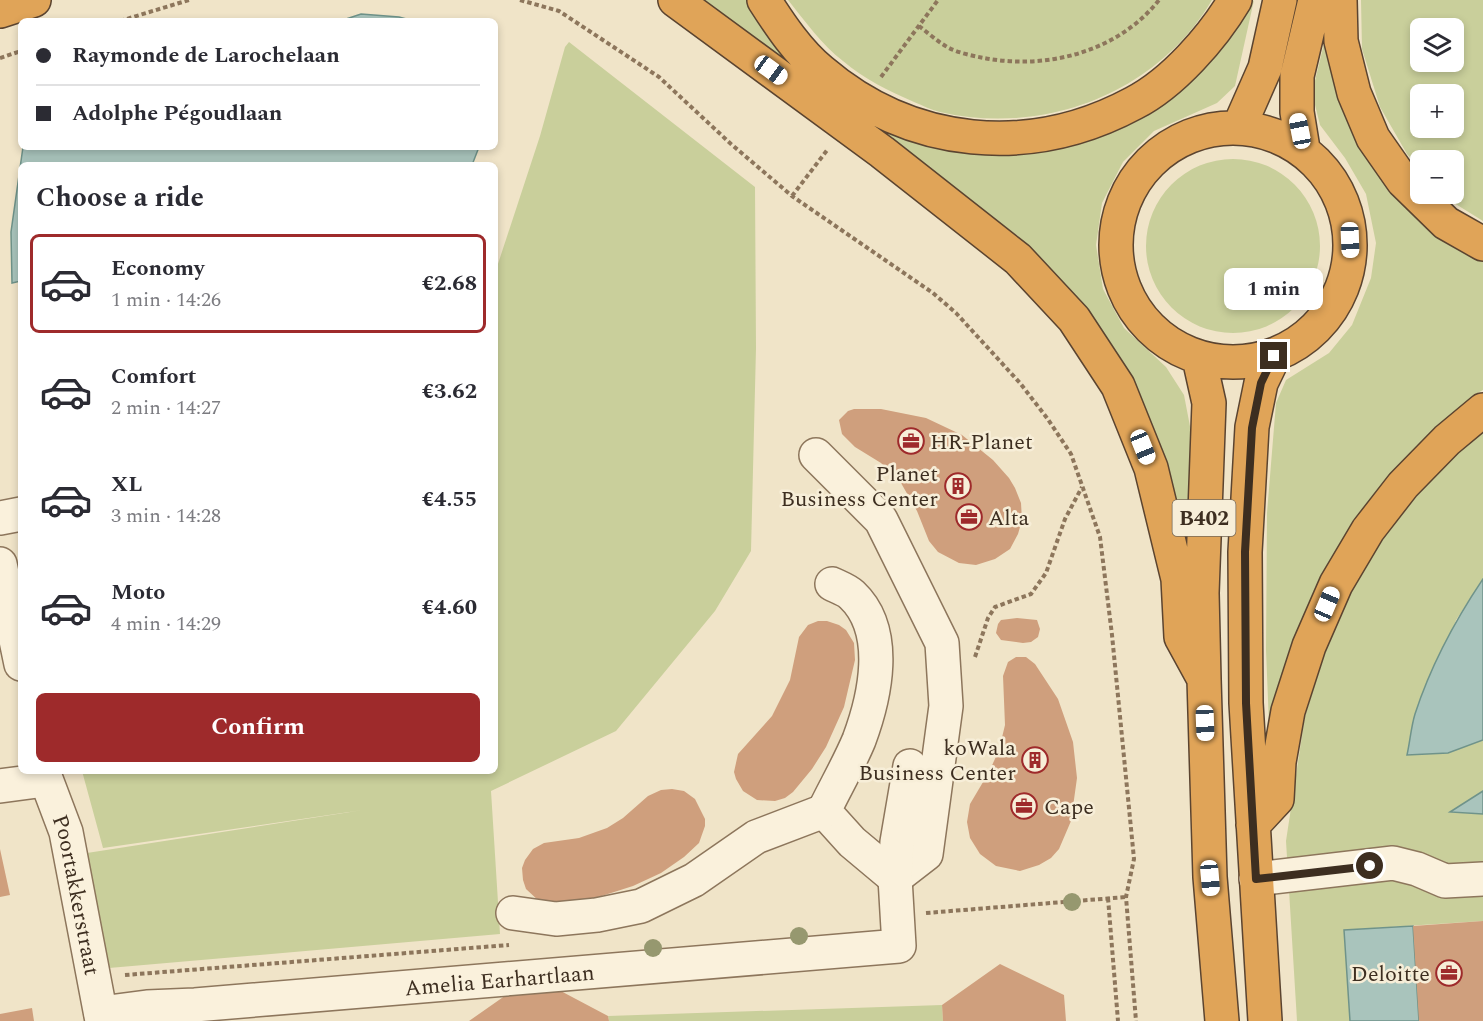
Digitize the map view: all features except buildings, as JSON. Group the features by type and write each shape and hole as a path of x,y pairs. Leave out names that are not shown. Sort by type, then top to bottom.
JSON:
{"highway":[{"path":"0,11 34,0"},
{"path":"675,0 873,145 1018,259 1074,319 1118,386 1151,468 1178,579 1181,637 1204,679"},
{"path":"764,0 793,41 820,70 854,96 887,114 951,135 1025,138 1065,131 1098,120 1136,102 1166,80 1196,52 1224,18 1235,0"},
{"path":"1239,127 1265,68 1280,0"},
{"path":"1304,150 1296,112 1297,76 1315,0"},
{"path":"1340,0 1341,41 1354,93 1372,138 1403,181 1446,223 1483,244"},
{"path":"1239,127 1273,133 1304,150 1332,180 1349,219 1350,261 1337,302 1310,334 1274,356 1236,363 1199,358 1161,339 1133,307 1117,267 1117,225 1131,185 1159,153 1196,132 1239,127"},
{"name":"B402","path":"1265,1021 1246,703 1245,552 1252,428 1261,383 1274,356"},
{"name":"B402","path":"1199,358 1209,403 1202,593 1210,878 1222,1021"},
{"path":"1253,825 1277,799 1279,762 1288,711 1309,646 1336,584 1368,530 1403,485 1447,440 1483,410"}],"street":[{"path":"816,455 881,520 942,643 945,706 926,854 895,878"},
{"path":"0,518 18,515"},
{"path":"0,564 13,654"},
{"path":"514,929 556,919 597,915 641,906 694,880 756,837 824,811 858,740 875,683 875,638 866,614 851,594 832,584"},
{"path":"898,930 895,878 897,842 910,766"},
{"path":"0,786 44,775"},
{"name":"Poortakkerstraat","path":"44,775 66,832 101,1017"},
{"path":"824,811 852,842 895,878"},
{"path":"1256,879 1393,863 1417,869 1445,881 1483,879"},
{"name":"Amelia Earhartlaan","path":"101,1017 147,1007 195,1005 898,930"}],"path":[{"path":"130,18 189,0"},
{"path":"520,0 559,11 659,77 730,144 792,196 890,262 956,313 1020,383 1071,454 1100,537 1112,635 1134,859 1126,897 1136,1021"},
{"path":"880,78 938,0"},
{"path":"919,26 949,48 977,57 1007,63 1040,62 1077,55 1113,39 1150,11 1159,0"},
{"path":"0,58 18,52"},
{"path":"792,196 832,144"},
{"path":"943,681 973,662 988,618 995,607 1031,594 1046,573 1065,519 1082,486"},
{"path":"898,930 1126,897"},
{"path":"1108,898 1118,1021"},
{"path":"95,977 514,929"}],"green space":[{"path":"692,0 750,0 841,103"},
{"path":"788,0 1212,0 1189,32 1161,60 1129,83 1095,100 1058,112 1019,118 980,118 933,110 868,79 835,55"},
{"path":"1254,0 1235,86 1217,103 1154,131 1123,162 1102,203 1096,245 1103,289 1124,328 1166,367 1184,395 1193,442 1187,563 1078,304 1018,236 880,133 881,126 960,147 1172,95 1214,57"},
{"path":"1361,0 1483,0 1483,221 1456,204 1464,204 1464,150 1410,150 1410,157 1380,107 1362,49"},
{"path":"1328,27 1335,84 1410,186 1410,204 1424,204 1453,244 1483,262 1483,390 1474,395 1407,459 1270,750 1266,650 1267,513 1276,403 1286,380 1329,353 1352,325 1371,278 1376,243 1366,194 1345,158 1320,125 1312,93"},
{"path":"569,42 755,187 756,348 751,551 715,611 616,731 491,791 500,934 109,968 87,853 363,810 103,848 83,774 498,774 498,264 540,136 565,47"},
{"path":"1233,159 1250,160 1266,165 1282,173 1295,184 1306,197 1314,213 1319,229 1319,263 1314,279 1306,295 1295,308 1282,319 1266,327 1250,332 1233,333 1216,332 1200,327 1184,319 1171,308 1160,295 1152,279 1147,263 1146,246 1147,229 1152,213 1160,197 1171,184 1184,173 1200,165 1216,160"},
{"path":"1483,431 1483,579 1456,620 1407,755 1448,753 1483,740 1483,791 1450,812 1483,814 1483,921 1344,930 1350,1021 1297,1021 1286,841 1305,716 1325,652 1351,591 1382,540 1416,497 1458,452"},
{"path":"942,1005 943,1021 609,1021 608,1016"}],"water":[{"path":"361,14 403,18 349,18"},
{"path":"23,150 478,150 473,162 21,162"},
{"path":"18,182 18,282 12,283 11,232"},
{"path":"1483,579 1483,740 1448,753 1407,755 1412,724 1428,678 1462,611"},
{"path":"1483,791 1483,814 1450,812"},
{"path":"1413,926 1419,1021 1350,1021 1344,930"}],"place":[{"name":"HR-Planet","path":"911,441"},
{"name":"Planet Business Center","path":"958,486"},
{"name":"Alta","path":"969,517"},
{"name":"koWala Business Center","path":"1035,760"},
{"name":"Cape","path":"1024,806"},
{"name":"Deloitte","path":"1449,973"}],"route":[{"path":"1274,356 1261,383 1252,428 1245,552 1246,703 1256,879 1370,866"}]}
